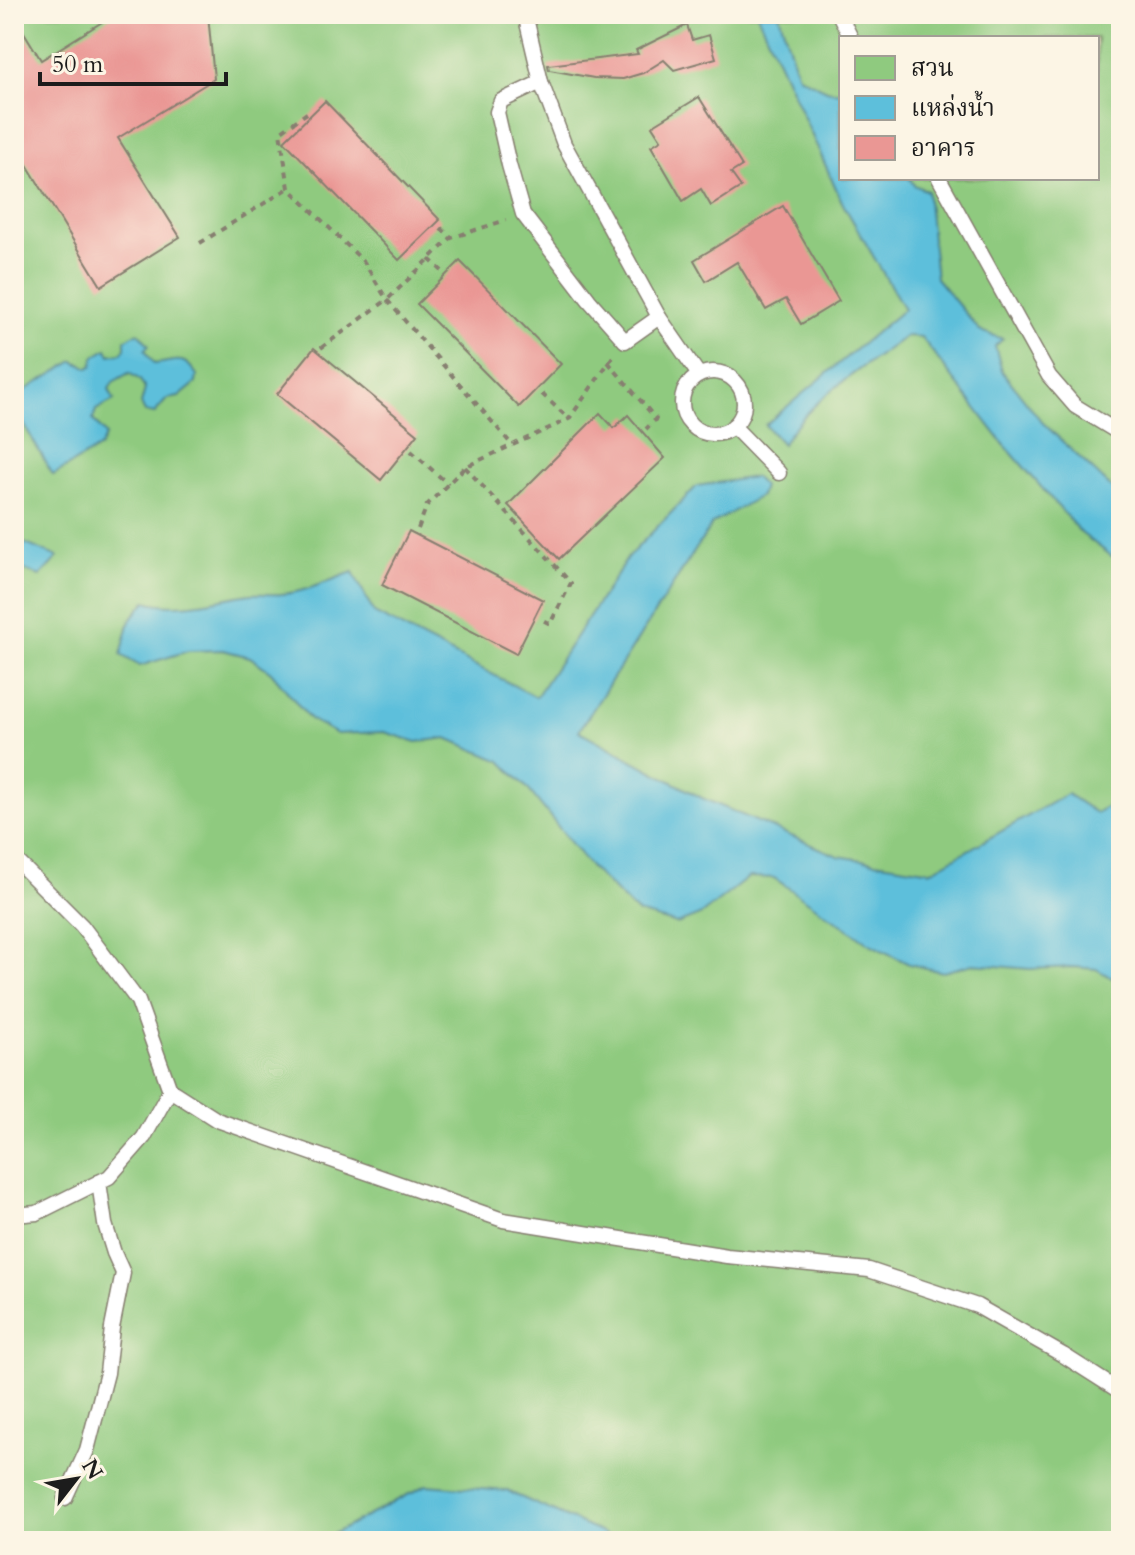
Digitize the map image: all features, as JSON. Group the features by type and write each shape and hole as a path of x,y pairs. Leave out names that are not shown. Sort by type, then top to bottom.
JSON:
{"lane":[{"path":"525,14 541,82 564,144 659,317 699,375"},
{"path":"839,14 850,36"},
{"path":"541,82 501,101 497,112 523,214 625,341 659,317"},
{"path":"940,180 1049,376 1075,406 1121,434"},
{"path":"711,372 723,373 733,379 741,389 744,401 743,413 733,426 715,433 703,432 693,426 685,416 682,405 690,382 699,375 711,372"},
{"path":"733,426 779,473"},
{"path":"14,858 82,926 138,1001 170,1090 217,1120 503,1220 727,1256 869,1270 977,1306 1121,1392"},
{"path":"14,1215 37,1213 109,1177 144,1137 170,1090"},
{"path":"65,1498 87,1450 107,1373 123,1273 105,1224 99,1182"}],"path":[{"path":"307,113 280,132 289,188 364,262 387,300 513,446"},
{"path":"200,243 289,188"},
{"path":"321,348 387,300 451,238 523,214"},
{"path":"441,228 451,238"},
{"path":"429,259 442,271"},
{"path":"418,529 427,505 465,467 569,419 625,341"},
{"path":"608,362 656,419 646,429"},
{"path":"542,394 569,419"},
{"path":"411,451 448,484"},
{"path":"465,467 571,583 550,624 539,618"},
{"path":"528,537 533,531"}],"green space":[{"path":"14,14 1121,14 1121,1541 14,1541"}],"water":[{"path":"757,14 779,14 798,76 839,93 839,180 910,180 927,191 936,278 980,331 1003,339 995,346 1002,371 1042,422 1121,497 1121,563 1081,533 1002,442 921,337 906,336 839,385 808,412 782,444 765,425 904,309 843,204"},
{"path":"138,332 149,345 145,350 154,364 178,360 187,363 197,375 196,383 179,397 167,399 154,414 145,412 141,404 145,389 140,380 129,373 113,382 109,389 114,400 96,410 93,420 106,435 100,447 53,475 14,407 14,397 74,361 89,368 93,365 94,357 107,349 110,355 121,353 125,340"},
{"path":"754,477 763,486 760,496 712,524 579,731 702,798 838,856 931,871 1067,794 1096,813 1121,798 1121,983 1096,969 1030,969 973,964 943,972 909,964 870,944 774,878 749,877 702,914 677,924 638,913 591,868 528,789 501,761 447,738 417,742 384,732 337,734 310,719 271,672 250,657 223,650 188,651 140,666 121,655 130,620 146,601 183,605 249,594 291,593 353,572 374,613 536,697 629,556 697,486"},
{"path":"14,539 58,557 40,576 14,566"},
{"path":"426,1485 507,1491 620,1541 320,1541"}],"building":[{"path":"115,14 208,14 214,79 118,138 180,237 101,286 24,160 14,179 14,16 41,60"},
{"path":"687,25 692,40 709,35 716,58 674,70 664,60 643,73 623,79 594,78 549,70 548,65 638,54 636,50"},
{"path":"699,97 742,166 731,173 741,187 711,206 701,189 683,201 651,146 661,140 652,126"},
{"path":"325,101 440,220 399,260 284,141"},
{"path":"783,206 839,301 801,324 786,299 766,310 737,262 706,281 694,260"},
{"path":"460,261 561,364 519,407 417,304"},
{"path":"314,348 418,434 381,480 277,394"},
{"path":"600,413 614,428 628,415 665,458 559,559 508,505"},
{"path":"409,531 543,600 516,654 382,585"}]}
